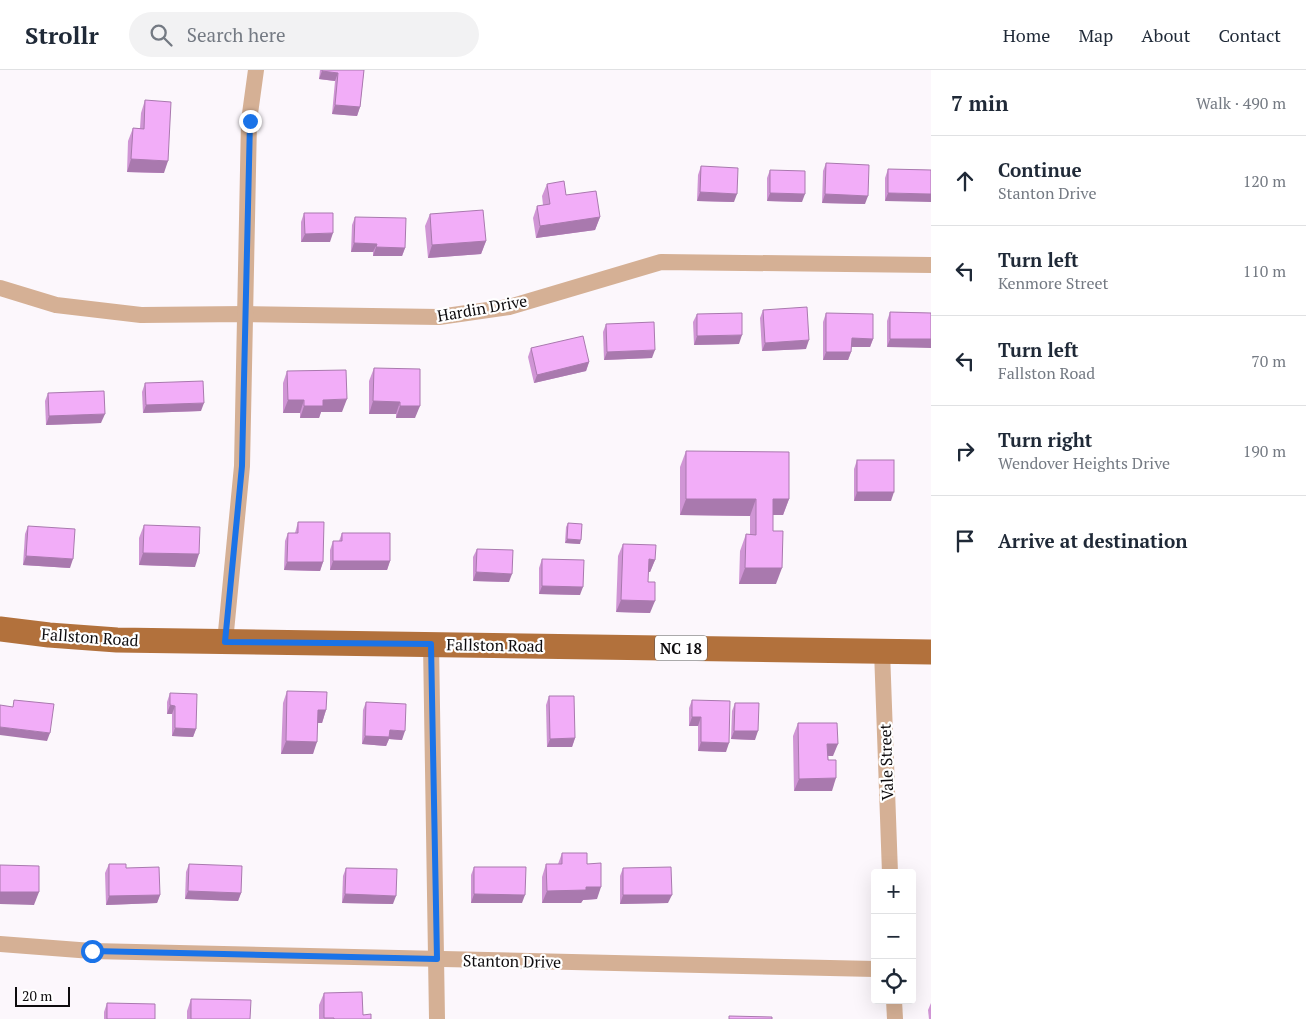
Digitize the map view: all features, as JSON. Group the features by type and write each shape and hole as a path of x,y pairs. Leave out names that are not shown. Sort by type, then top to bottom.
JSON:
{"main road":[{"name":"Fallston Road","path":"0,629 117,640 931,652"}],"street":[{"path":"225,642 242,466 250,121 256,70"},
{"name":"Hardin Drive","path":"0,288 56,305 141,315 246,314 439,317 509,307 661,262 931,265"},
{"path":"431,644 437,1019"},
{"name":"Vale Street","path":"882,651 890,869"},
{"name":"Stanton Drive","path":"0,944 92,951 871,969"},
{"path":"894,1004 894,1019"}],"building":[{"path":"322,70 364,70 360,107 335,105 338,73"},
{"path":"145,100 171,102 168,161 131,159 133,128 144,129"},
{"path":"826,163 869,165 868,196 825,194"},
{"path":"701,166 738,168 737,194 700,192"},
{"path":"888,169 931,170 931,194 888,193"},
{"path":"770,170 805,171 805,194 770,193"},
{"path":"564,181 566,195 596,191 600,217 540,226 537,206 550,204 547,184"},
{"path":"483,210 486,241 432,245 430,214"},
{"path":"304,213 333,213 333,233 305,234"},
{"path":"355,217 406,218 405,248 376,247 377,244 354,243"},
{"path":"807,307 809,340 765,343 763,310"},
{"path":"890,312 931,313 931,339 890,339"},
{"path":"742,313 742,335 697,336 697,314"},
{"path":"826,313 873,314 873,339 852,338 851,352 826,352"},
{"path":"654,322 655,350 607,352 606,324"},
{"path":"583,336 589,362 537,375 531,348"},
{"path":"374,368 420,369 420,406 400,406 400,402 373,401"},
{"path":"346,370 347,399 323,400 323,406 304,406 304,400 288,400 287,371"},
{"path":"203,381 204,403 146,405 145,383"},
{"path":"104,391 105,414 49,416 48,393"},
{"path":"686,451 789,452 789,499 773,499 773,531 783,531 782,568 745,568 746,534 756,535 756,499 686,499"},
{"path":"857,460 894,460 894,492 857,492"},
{"path":"298,522 324,522 323,562 287,562 288,533 298,533"},
{"path":"568,523 582,524 581,540 567,539"},
{"path":"144,525 200,527 199,554 143,553"},
{"path":"28,526 75,529 73,559 26,556"},
{"path":"342,533 390,533 390,561 333,561 333,541 342,541"},
{"path":"623,544 656,545 655,560 649,559 648,582 655,582 655,601 621,600"},
{"path":"477,549 513,550 512,574 476,572"},
{"path":"542,559 584,560 583,587 542,586"},
{"path":"287,691 327,692 326,710 318,710 317,742 286,741"},
{"path":"170,693 197,694 196,729 175,728 175,706 170,705"},
{"path":"549,696 574,696 575,738 550,739"},
{"path":"14,700 54,704 50,733 0,727 0,705 13,707"},
{"path":"692,700 730,701 729,743 701,742 701,717 692,717"},
{"path":"366,702 406,704 405,731 390,730 389,737 365,736"},
{"path":"735,703 759,703 758,731 734,731"},
{"path":"798,723 837,723 838,744 827,744 828,760 836,760 836,778 799,779"},
{"path":"562,853 587,853 587,864 601,863 601,887 586,887 586,890 547,891 546,864 562,864"},
{"path":"109,864 126,864 126,868 159,867 160,895 109,896"},
{"path":"189,864 242,866 241,893 188,891"},
{"path":"0,865 39,866 39,892 0,892"},
{"path":"474,867 526,867 525,895 474,894"},
{"path":"671,867 672,895 623,895 623,868"},
{"path":"346,868 397,869 396,896 345,894"},
{"path":"362,992 363,1015 371,1014 371,1019 324,1018 324,993"},
{"path":"191,999 251,1000 250,1019 191,1019"},
{"path":"107,1003 155,1004 155,1019 107,1019"},
{"path":"729,1016 772,1017 772,1019 729,1019"}],"route":[{"path":"92,951 437,959 431,644 225,642 242,466 250,121"}]}
